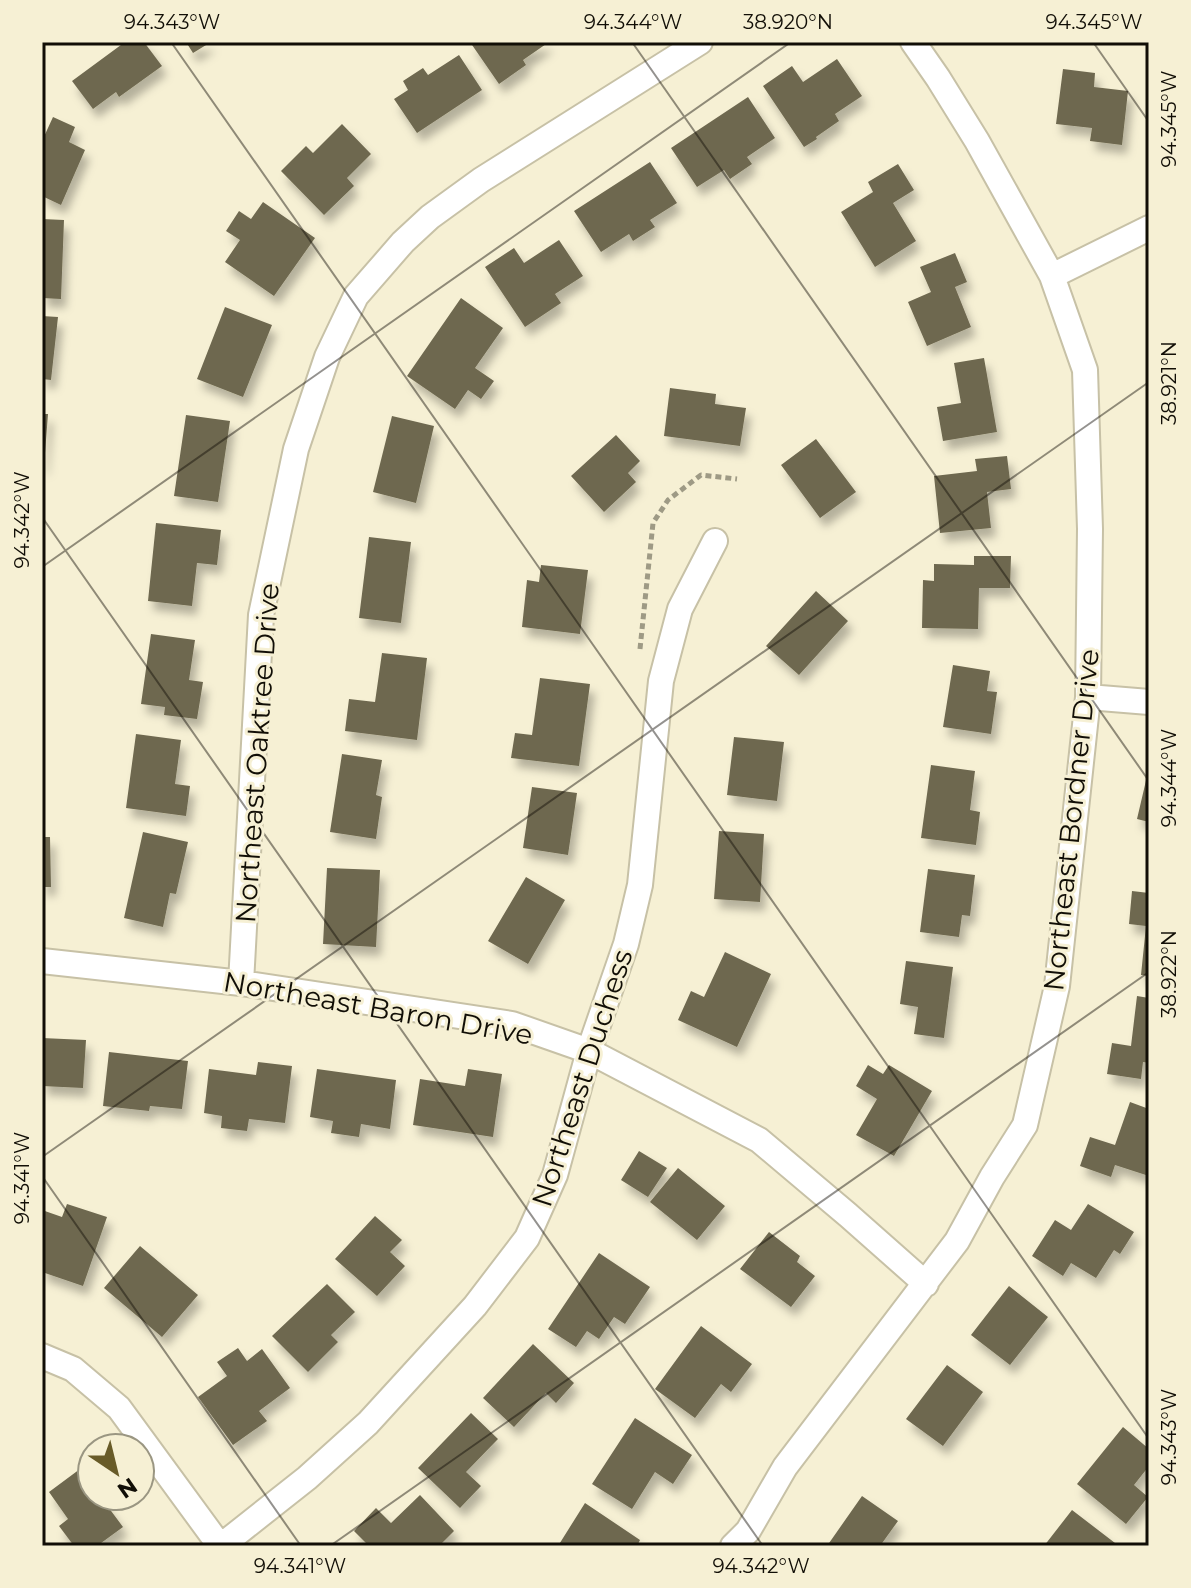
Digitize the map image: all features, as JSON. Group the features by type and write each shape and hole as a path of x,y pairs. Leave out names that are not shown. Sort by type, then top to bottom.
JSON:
{"street":[{"name":"Northeast Oaktree Drive","path":"241,983 261,615 296,449 327,357 356,296 403,242 430,217 481,180 700,42"},
{"name":"Northeast Bordner Drive","path":"733,1546 748,1531 785,1467 957,1241 1025,1125 1057,986 1088,697 1090,529 1085,370 1052,276 977,141 913,42"},
{"path":"1052,276 1149,228"},
{"name":"Northeast Duchess","path":"220,1546 307,1478 368,1423 475,1306 527,1238 555,1175 589,1051 626,944 640,885 661,681 680,609 715,541"},
{"path":"1088,697 1149,702"},
{"name":"Northeast Baron Drive","path":"42,961 241,983 512,1024 589,1051 759,1140 926,1284"},
{"path":"42,1356 73,1369 119,1408 220,1546"}],"building":[{"path":"125,42 144,42 162,66 119,97 116,92 93,109 72,81"},
{"path":"186,42 211,42 193,53"},
{"path":"470,42 549,42 523,60 526,65 499,84"},
{"path":"459,55 482,90 417,133 394,99 408,90 403,81 423,68 428,75"},
{"path":"837,59 862,96 835,114 839,121 804,147 763,86 792,66 803,82"},
{"path":"1063,69 1095,73 1094,87 1128,91 1122,145 1090,141 1092,128 1056,124"},
{"path":"748,97 775,138 747,157 752,164 730,179 724,170 697,187 671,148"},
{"path":"53,117 75,127 69,142 85,150 61,205 42,196 42,141"},
{"path":"342,124 371,154 347,178 354,186 324,215 281,171 306,146 313,153"},
{"path":"650,162 677,203 650,220 655,227 633,241 629,234 601,252 574,211"},
{"path":"898,164 914,190 893,203 916,241 875,267 841,212 873,192 868,182"},
{"path":"263,202 315,238 274,296 225,262 240,240 226,231 239,211 251,219"},
{"path":"42,219 64,220 61,299 42,298"},
{"path":"559,240 583,276 555,294 561,303 525,327 485,267 514,248 524,263"},
{"path":"955,253 967,282 955,287 971,327 927,346 908,302 931,292 920,267"},
{"path":"461,298 503,328 475,368 494,381 481,399 468,390 455,409 407,376"},
{"path":"225,307 272,325 243,397 197,379"},
{"path":"42,316 58,317 51,380 42,379"},
{"path":"984,358 997,432 943,441 937,407 961,403 954,363"},
{"path":"670,388 716,394 715,404 746,408 740,446 664,436"},
{"path":"42,414 48,414 44,466 42,466"},
{"path":"186,415 230,421 218,502 174,496"},
{"path":"392,416 434,426 416,503 373,492"},
{"path":"616,435 640,461 628,473 636,482 604,512 571,476"},
{"path":"816,439 856,492 820,518 781,465"},
{"path":"1007,456 1011,489 987,492 991,528 940,533 934,476 977,471 975,459"},
{"path":"156,523 221,530 217,565 197,563 192,606 148,601"},
{"path":"369,537 411,542 401,623 359,618"},
{"path":"974,556 1011,556 1010,588 979,588 978,629 922,628 923,580 934,581 934,564 974,565"},
{"path":"541,565 588,570 580,634 522,627 527,580 539,582"},
{"path":"816,591 848,621 799,675 766,646"},
{"path":"151,634 195,640 189,680 203,682 197,719 164,715 165,707 141,704"},
{"path":"382,653 427,658 417,740 345,731 349,699 375,702"},
{"path":"953,665 990,671 987,691 997,692 991,734 943,727"},
{"path":"540,678 590,684 579,766 511,758 515,733 532,735"},
{"path":"136,734 181,740 175,784 190,786 186,816 126,808"},
{"path":"734,737 784,742 777,801 727,795"},
{"path":"342,754 382,760 376,795 382,797 376,839 330,832"},
{"path":"931,765 975,771 970,810 980,812 976,845 921,838"},
{"path":"1149,772 1149,822 1137,819"},
{"path":"532,787 577,793 568,855 523,848"},
{"path":"719,831 764,834 760,902 714,899"},
{"path":"143,832 188,842 176,894 170,893 163,927 124,918"},
{"path":"42,837 50,837 51,887 42,887"},
{"path":"327,868 380,870 376,947 323,944"},
{"path":"928,869 975,875 970,916 962,915 959,937 920,932"},
{"path":"526,877 565,900 528,964 488,941"},
{"path":"1132,891 1149,893 1149,976 1141,975 1146,926 1129,924"},
{"path":"725,952 771,974 737,1047 678,1020 691,991 704,997"},
{"path":"906,961 953,967 944,1038 914,1034 918,1007 900,1004"},
{"path":"1137,996 1149,998 1149,1063 1143,1062 1141,1079 1107,1074 1112,1043 1131,1046"},
{"path":"42,1038 86,1040 83,1088 42,1086"},
{"path":"109,1052 188,1061 182,1109 150,1106 149,1111 103,1106"},
{"path":"258,1062 292,1066 285,1123 249,1119 247,1131 221,1128 222,1116 204,1113 209,1069 256,1075"},
{"path":"868,1065 883,1074 889,1065 932,1091 894,1156 856,1135 877,1099 856,1086"},
{"path":"317,1069 396,1080 390,1129 361,1124 359,1137 331,1133 333,1121 310,1117"},
{"path":"468,1069 502,1074 493,1137 413,1125 420,1079 465,1086"},
{"path":"1130,1102 1149,1109 1149,1176 1115,1165 1111,1177 1080,1166 1090,1137 1115,1145"},
{"path":"639,1151 667,1168 648,1197 621,1180"},
{"path":"678,1168 725,1206 697,1240 650,1202"},
{"path":"67,1204 107,1217 83,1286 42,1272 42,1210 62,1217"},
{"path":"1088,1204 1134,1232 1120,1254 1114,1250 1096,1278 1071,1263 1063,1276 1032,1256 1055,1220 1071,1230"},
{"path":"375,1216 402,1240 390,1252 405,1266 377,1296 335,1259"},
{"path":"769,1232 800,1256 797,1262 815,1276 791,1307 740,1269"},
{"path":"140,1246 198,1295 162,1337 104,1288"},
{"path":"599,1253 650,1287 625,1324 614,1317 599,1339 587,1331 576,1347 548,1329"},
{"path":"327,1284 355,1312 331,1335 338,1342 308,1372 272,1336"},
{"path":"1009,1286 1048,1317 1010,1365 971,1335"},
{"path":"701,1326 752,1364 731,1392 721,1384 695,1418 655,1389"},
{"path":"533,1344 574,1383 556,1403 546,1393 514,1427 483,1398"},
{"path":"238,1348 247,1361 262,1349 290,1388 259,1411 267,1421 233,1445 198,1397 227,1376 217,1362"},
{"path":"947,1365 983,1392 943,1446 906,1419"},
{"path":"471,1413 498,1439 466,1472 481,1486 460,1508 418,1468"},
{"path":"635,1418 692,1455 673,1484 655,1472 632,1509 592,1484"},
{"path":"1123,1427 1149,1449 1149,1466 1134,1485 1148,1497 1126,1524 1077,1484"},
{"path":"76,1472 76,1512 112,1512 123,1527 97,1546 74,1546 59,1526 68,1519 49,1492"},
{"path":"420,1495 454,1531 439,1546 369,1546 354,1531 376,1508 391,1523"},
{"path":"862,1496 898,1521 880,1546 827,1546"},
{"path":"585,1503 640,1540 637,1546 558,1546"},
{"path":"1072,1510 1115,1543 1113,1546 1044,1546"}]}
